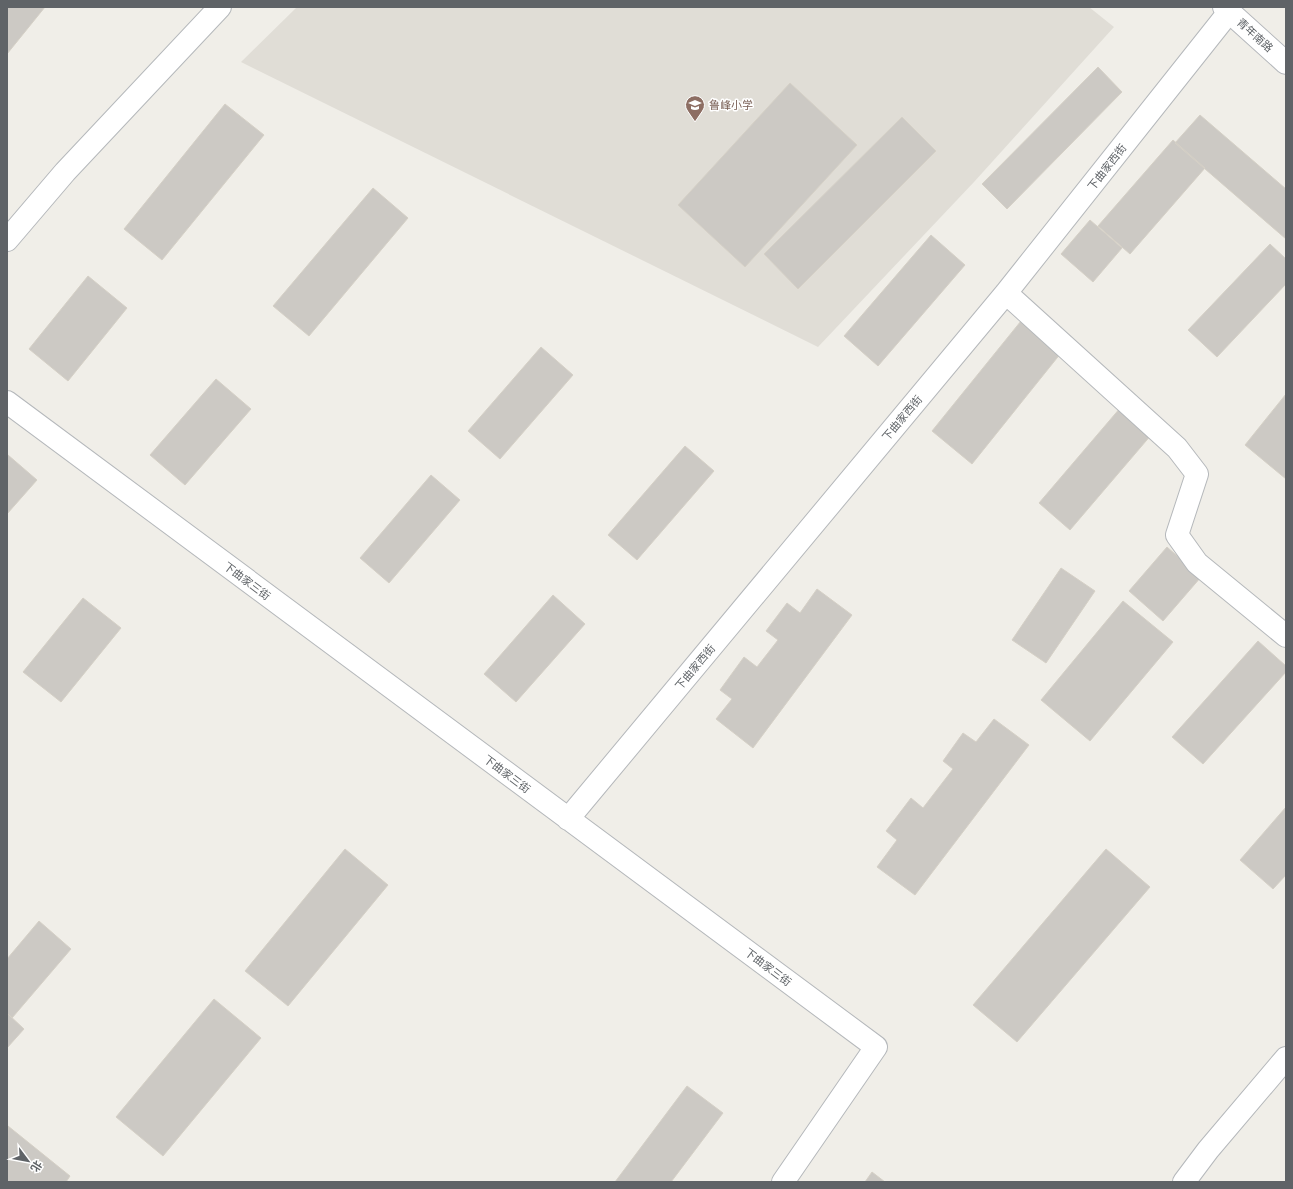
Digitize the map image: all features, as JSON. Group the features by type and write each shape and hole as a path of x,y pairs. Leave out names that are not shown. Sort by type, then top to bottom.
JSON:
{"street":[{"path":"7,240 66,172 220,7"},
{"name":"青年南路","path":"1227,9 1286,63"},
{"name":"下曲家西街","path":"568,819 1006,293 1227,9"},
{"path":"1006,293 1177,448 1197,474 1177,534 1197,563 1286,636"},
{"name":"下曲家三街","path":"7,402 876,1048 783,1182"},
{"path":"1184,1182 1208,1150 1286,1058"}],"shaded area":[{"name":"鲁峰小学","path":"297,7 1089,7 1114,27 974,182 818,347 241,62"}],"building":[{"path":"7,7 45,7 7,54"},
{"path":"1098,67 1122,92 1007,209 982,184"},
{"path":"790,83 857,145 745,267 678,205"},
{"path":"225,104 264,135 162,260 124,229"},
{"path":"1200,115 1286,189 1286,239 1175,143"},
{"path":"902,117 936,151 798,289 764,254"},
{"path":"1173,140 1205,168 1130,254 1098,226"},
{"path":"373,188 408,218 309,336 273,306"},
{"path":"1090,220 1122,248 1093,282 1061,254"},
{"path":"931,235 965,265 878,366 844,336"},
{"path":"1270,244 1286,259 1286,284 1217,357 1188,330"},
{"path":"88,276 127,308 68,381 29,349"},
{"path":"1021,321 1061,353 972,464 932,431"},
{"path":"541,347 573,375 500,459 468,431"},
{"path":"216,379 251,409 185,485 150,455"},
{"path":"1286,394 1286,479 1245,445"},
{"path":"1121,407 1152,434 1070,530 1039,503"},
{"path":"685,446 714,471 637,560 608,535"},
{"path":"8,455 37,480 7,514 7,456"},
{"path":"431,475 460,500 389,583 360,558"},
{"path":"1167,547 1201,577 1163,621 1129,591"},
{"path":"1061,568 1095,591 1046,663 1012,640"},
{"path":"817,589 852,615 753,748 716,719 732,699 720,690 744,657 757,667 778,640 766,631 787,603 800,613"},
{"path":"553,595 585,624 516,702 484,674"},
{"path":"83,598 121,628 61,702 23,672"},
{"path":"1123,601 1173,642 1090,741 1041,700"},
{"path":"1258,641 1286,666 1286,672 1203,764 1172,737"},
{"path":"994,719 1029,745 915,895 877,867 897,840 886,831 911,798 923,808 953,769 943,761 963,733 976,742"},
{"path":"1286,807 1286,875 1273,889 1240,860"},
{"path":"345,849 388,885 288,1006 245,971"},
{"path":"1106,849 1150,887 1017,1042 973,1005"},
{"path":"39,921 71,949 12,1018 7,1013 7,959"},
{"path":"214,999 261,1038 163,1156 116,1117"},
{"path":"7,1013 24,1029 7,1048"},
{"path":"687,1086 723,1113 671,1182 615,1182"},
{"path":"8,1126 70,1176 66,1182 7,1182"},
{"path":"872,1172 885,1182 865,1182"}],"place":[{"name":"鲁峰小学","path":"695,122"}]}
